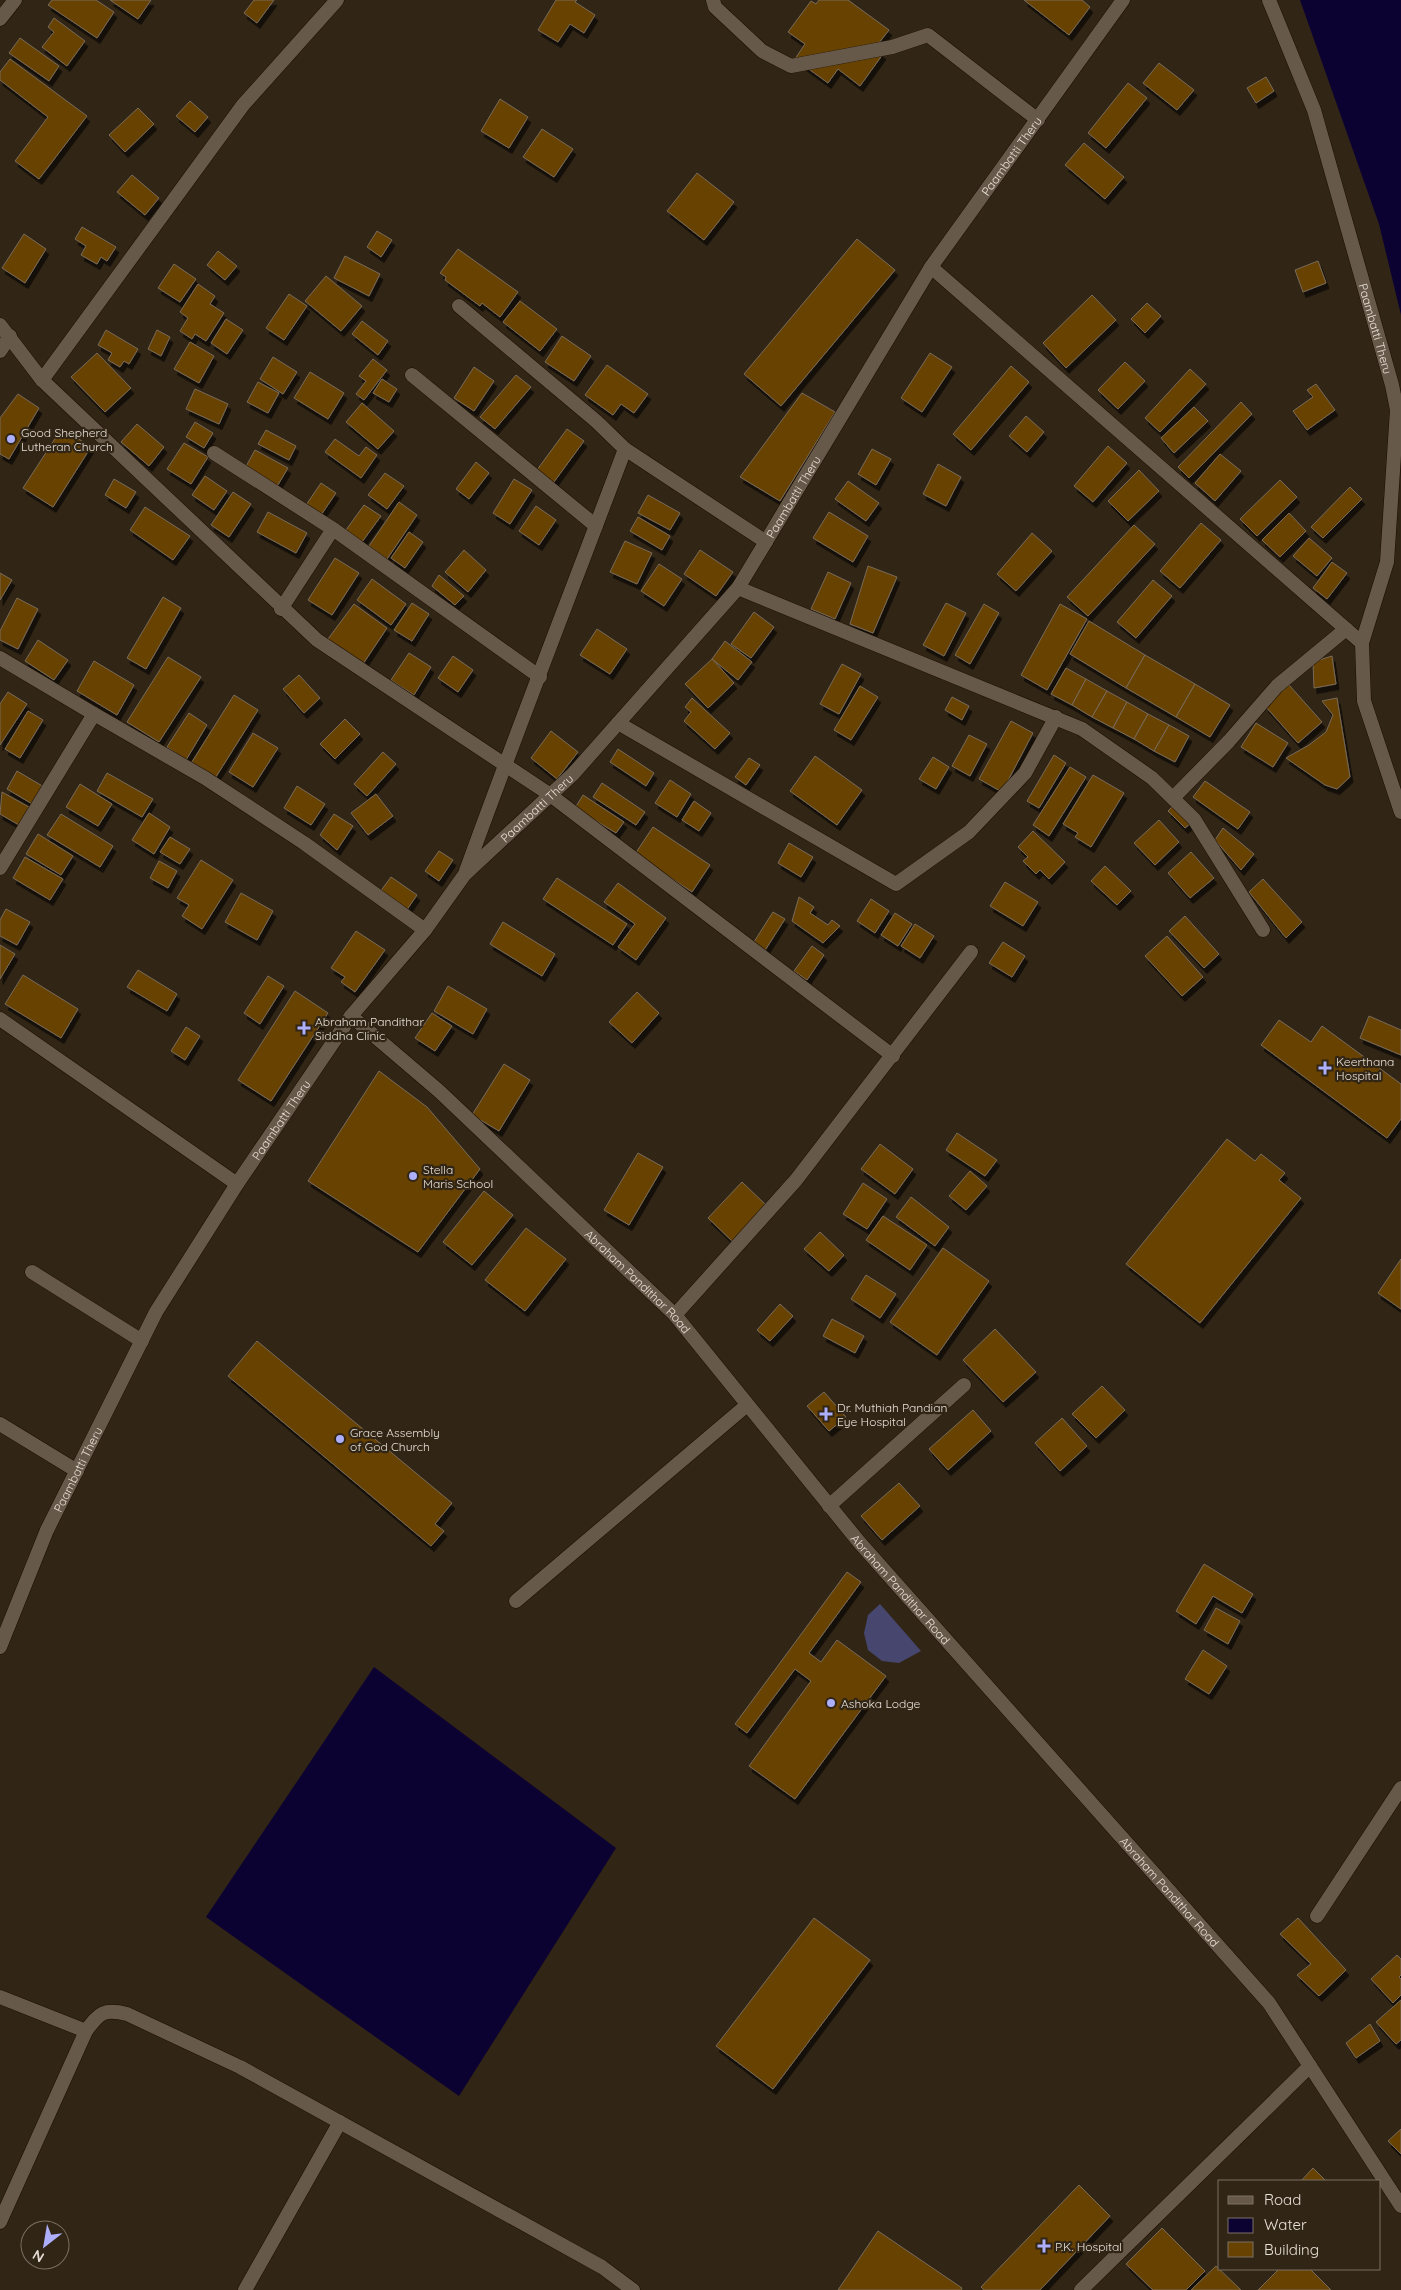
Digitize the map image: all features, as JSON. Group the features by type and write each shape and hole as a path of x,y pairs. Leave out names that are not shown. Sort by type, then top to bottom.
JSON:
{"street":[{"path":"0,20 15,0"},
{"path":"42,380 243,105 337,0"},
{"path":"713,0 715,8 762,51 790,66 892,47 928,35 1038,120"},
{"name":"Paambatti Theru","path":"0,1647 47,1530 156,1312 237,1184 351,1016 425,930 465,874 549,794 573,774 738,588 931,267 1124,0"},
{"name":"Paambatti Theru","path":"1269,0 1314,110 1397,410 1387,562 1362,643 1364,701 1401,812"},
{"path":"931,267 1362,643"},
{"path":"459,306 596,421 625,449 766,542"},
{"path":"0,326 10,336 42,380 281,609 317,640 549,794 893,1056"},
{"path":"0,351 10,336"},
{"path":"412,375 596,526"},
{"path":"465,874 504,764 540,677 625,449"},
{"path":"214,453 333,529 540,677"},
{"path":"281,609 333,529"},
{"path":"738,588 1082,728 1152,778 1194,819 1263,930"},
{"path":"1173,798 1228,741 1277,686 1346,629"},
{"path":"0,658 205,778 263,816 425,930"},
{"path":"0,868 94,714"},
{"path":"618,723 896,884 968,832 1025,773 1056,718"},
{"path":"675,1315 796,1180 971,952"},
{"name":"Abraham Pandithar Road","path":"351,1016 439,1091 675,1315 859,1542 1269,2003 1401,2206"},
{"path":"0,1019 237,1184"},
{"path":"32,1272 142,1340"},
{"path":"829,1506 964,1385"},
{"path":"516,1601 747,1405"},
{"path":"0,1424 77,1471"},
{"path":"1317,1916 1401,1788"},
{"path":"0,1997 86,2031"},
{"path":"0,2222 86,2031 97,2015 112,2010 127,2014 240,2067 602,2267 633,2290"},
{"path":"1081,2290 1310,2066"},
{"path":"244,2290 340,2122"}],"shaded area":[{"path":"880,1604 921,1651 899,1663 882,1661 868,1650 864,1633 868,1615"}],"water":[{"path":"1300,0 1401,0 1401,315 1379,224"},
{"path":"374,1667 616,1848 459,2096 206,1917"}],"building":[{"path":"52,0 96,0 114,12 97,38 48,5"},
{"path":"110,0 151,0 138,19"},
{"path":"254,0 274,0 257,23 244,13"},
{"path":"556,0 577,0 575,2 595,15 584,33 570,24 558,42 538,30"},
{"path":"819,0 848,0 889,30 875,48 883,54 860,86 838,69 828,83 795,59 805,44 788,32 811,1 816,4"},
{"path":"1024,0 1082,0 1090,7 1069,35"},
{"path":"54,18 85,41 67,66 42,47 54,32 48,27"},
{"path":"20,38 59,66 49,81 9,53"},
{"path":"10,59 87,116 39,179 15,161 48,117 0,80 0,72"},
{"path":"1159,63 1194,90 1177,110 1143,83"},
{"path":"1266,77 1274,91 1256,103 1247,88"},
{"path":"1128,83 1147,98 1106,148 1088,133"},
{"path":"500,99 528,117 509,148 481,131"},
{"path":"190,101 208,117 195,132 176,116"},
{"path":"138,108 154,124 125,152 109,135"},
{"path":"542,129 573,149 554,177 523,157"},
{"path":"1084,143 1124,177 1105,199 1065,165"},
{"path":"697,173 734,202 704,240 667,211"},
{"path":"132,175 159,198 145,215 117,192"},
{"path":"82,227 116,247 107,261 101,257 97,264 81,255 86,246 75,239"},
{"path":"377,231 392,240 381,257 367,247"},
{"path":"24,234 46,249 25,283 2,268"},
{"path":"857,239 895,270 781,406 744,374"},
{"path":"458,249 518,292 500,317 482,303 480,306 445,280 446,277 440,273"},
{"path":"218,251 237,266 225,280 207,265"},
{"path":"345,256 380,274 369,296 334,278"},
{"path":"1318,261 1326,283 1303,292 1295,270"},
{"path":"174,264 196,279 180,302 158,288"},
{"path":"326,276 362,306 341,331 305,301"},
{"path":"198,284 215,296 210,304 224,313 206,341 195,334 192,339 180,331 188,318 180,312"},
{"path":"289,294 307,306 284,340 266,328"},
{"path":"1092,295 1116,320 1066,368 1043,343"},
{"path":"520,301 557,329 540,351 503,322"},
{"path":"1147,303 1161,316 1145,333 1131,319"},
{"path":"226,319 243,330 227,354 211,343"},
{"path":"362,321 388,341 378,355 352,334"},
{"path":"106,330 138,349 129,364 124,361 120,367 108,360 112,353 98,345"},
{"path":"157,330 170,337 161,356 148,349"},
{"path":"562,336 591,356 574,381 545,362"},
{"path":"190,342 214,356 199,383 174,369"},
{"path":"97,353 131,388 105,412 71,377"},
{"path":"930,353 952,367 922,412 901,398"},
{"path":"273,357 297,372 283,394 260,379"},
{"path":"373,359 387,370 364,400 356,394 366,381 359,376"},
{"path":"1125,362 1145,381 1118,409 1098,390"},
{"path":"607,365 648,394 634,413 621,404 613,415 585,395"},
{"path":"1011,366 1029,382 971,450 953,434"},
{"path":"474,367 494,381 474,411 454,398"},
{"path":"1190,369 1206,384 1160,432 1145,418"},
{"path":"310,372 344,393 328,419 294,398"},
{"path":"516,375 531,387 495,429 480,417"},
{"path":"382,379 397,389 389,402 373,393"},
{"path":"258,382 279,393 268,413 247,402"},
{"path":"1316,384 1335,410 1307,430 1293,411 1313,397 1307,390"},
{"path":"195,389 228,404 219,424 186,409"},
{"path":"802,393 835,412 780,501 740,477"},
{"name":"Good Shepherd Lutheran Church","path":"18,394 39,408 9,459 0,454 0,418"},
{"path":"1241,402 1252,414 1189,478 1178,467"},
{"path":"362,403 394,431 378,449 346,422"},
{"path":"1194,407 1208,421 1174,453 1161,438"},
{"path":"1026,416 1044,432 1027,452 1009,436"},
{"path":"195,422 213,433 204,448 186,437"},
{"path":"137,424 164,447 149,466 121,442"},
{"path":"62,428 91,447 53,507 23,488"},
{"path":"567,429 584,441 551,486 534,474"},
{"path":"266,430 296,446 289,460 258,444"},
{"path":"335,439 359,456 366,447 377,455 361,478 325,452"},
{"path":"184,443 208,457 191,484 167,469"},
{"path":"1108,446 1127,463 1093,502 1074,486"},
{"path":"872,449 891,459 876,485 858,474"},
{"path":"255,450 288,468 276,488 244,470"},
{"path":"1220,454 1241,471 1215,501 1195,483"},
{"path":"476,462 489,473 469,499 456,489"},
{"path":"938,464 961,477 946,506 923,494"},
{"path":"1139,470 1159,491 1128,521 1108,501"},
{"path":"385,473 404,486 387,509 368,495"},
{"path":"205,476 227,491 214,510 192,495"},
{"path":"114,479 136,492 126,508 105,495"},
{"path":"514,479 532,490 510,524 493,513"},
{"path":"1280,480 1297,497 1257,536 1240,519"},
{"path":"848,481 879,503 866,521 835,499"},
{"path":"321,483 336,493 321,515 306,505"},
{"path":"1350,487 1362,499 1323,538 1311,527"},
{"path":"233,492 251,504 229,537 211,525"},
{"path":"648,495 680,513 670,530 638,513"},
{"path":"399,502 417,515 387,559 369,546"},
{"path":"364,505 381,516 362,542 346,530"},
{"path":"536,506 556,520 539,545 519,531"},
{"path":"145,507 190,536 173,560 130,530"},
{"path":"268,512 307,533 296,553 257,532"},
{"path":"829,512 868,536 853,562 813,538"},
{"path":"1289,513 1306,531 1280,557 1262,540"},
{"path":"638,517 670,536 662,550 630,531"},
{"path":"1201,523 1221,540 1180,588 1160,571"},
{"path":"1134,525 1155,544 1088,616 1067,597"},
{"path":"409,532 423,542 405,568 391,558"},
{"path":"1032,533 1052,551 1016,591 997,574"},
{"path":"1309,538 1332,558 1317,576 1293,556"},
{"path":"625,541 652,553 637,584 610,572"},
{"path":"464,550 486,570 468,592 445,572"},
{"path":"700,550 733,572 716,596 684,574"},
{"path":"335,558 359,573 332,615 308,600"},
{"path":"1332,562 1347,573 1327,599 1313,588"},
{"path":"659,564 682,579 664,606 641,591"},
{"path":"868,566 897,577 873,633 850,624"},
{"path":"828,572 851,583 835,619 811,609"},
{"path":"0,573 12,580 0,600"},
{"path":"439,575 464,596 455,605 432,586"},
{"path":"372,579 406,604 391,625 357,600"},
{"path":"1153,580 1172,596 1136,638 1117,622"},
{"path":"163,597 181,608 146,669 127,658"},
{"path":"17,598 38,609 18,649 0,640 0,631"},
{"path":"412,603 429,614 412,641 394,630"},
{"path":"946,603 966,613 944,656 923,645"},
{"path":"354,604 387,628 363,664 328,639"},
{"path":"984,604 999,613 970,664 955,655"},
{"path":"1060,604 1087,619 1047,690 1021,675"},
{"path":"754,612 774,627 751,658 731,644"},
{"path":"1089,621 1145,655 1126,688 1070,654"},
{"path":"597,629 627,649 610,674 580,655"},
{"path":"38,640 68,660 54,680 25,661"},
{"path":"725,641 752,662 738,680 712,659"},
{"path":"409,653 431,667 414,695 391,680"},
{"path":"1145,655 1195,684 1176,717 1126,688"},
{"path":"453,656 473,670 458,692 438,678"},
{"path":"1332,656 1336,684 1314,688 1313,662"},
{"path":"168,657 201,677 159,742 127,722"},
{"path":"712,659 734,683 708,708 685,684"},
{"path":"94,661 134,685 117,715 77,691"},
{"path":"842,664 861,674 839,714 820,704"},
{"path":"1066,668 1086,679 1072,705 1051,694"},
{"path":"299,675 320,698 304,713 283,689"},
{"path":"1086,679 1107,691 1092,717 1072,705"},
{"path":"1195,684 1230,705 1210,737 1176,717"},
{"path":"1289,685 1322,722 1298,743 1265,706"},
{"path":"860,686 878,697 851,740 834,730"},
{"path":"1107,691 1127,702 1113,728 1092,717"},
{"path":"8,692 27,704 0,745 0,704"},
{"path":"234,695 258,710 214,780 190,765"},
{"path":"952,697 969,706 962,720 945,710"},
{"path":"692,698 730,733 715,749 684,721 691,712 685,707"},
{"path":"1337,698 1350,777 1337,789 1325,785 1286,758 1309,745 1326,732 1333,715 1322,701"},
{"path":"1127,702 1148,714 1134,739 1113,728"},
{"path":"28,711 43,720 20,758 5,749"},
{"path":"189,713 207,725 186,760 167,747"},
{"path":"1148,714 1169,725 1154,751 1134,739"},
{"path":"345,719 360,734 335,759 320,744"},
{"path":"1011,721 1033,733 1002,792 979,779"},
{"path":"1256,723 1288,743 1273,767 1241,747"},
{"path":"1169,725 1189,736 1175,762 1154,751"},
{"path":"551,731 578,752 557,779 531,758"},
{"path":"253,733 278,748 253,787 229,772"},
{"path":"969,735 987,744 970,776 952,766"},
{"path":"618,749 654,773 646,786 610,762"},
{"path":"383,752 396,764 367,796 354,784"},
{"path":"1054,755 1066,763 1039,808 1027,801"},
{"path":"815,756 862,790 837,825 790,791"},
{"path":"933,757 949,767 936,789 919,779"},
{"path":"749,758 760,765 746,785 735,777"},
{"path":"1070,767 1086,777 1049,836 1033,825"},
{"path":"17,771 44,787 34,805 7,789"},
{"path":"107,773 153,799 142,817 97,791"},
{"path":"1093,775 1124,793 1091,847 1075,837 1078,833 1063,824"},
{"path":"670,780 691,794 677,817 655,803"},
{"path":"1205,781 1250,812 1238,829 1193,797"},
{"path":"602,783 645,812 636,825 593,797"},
{"path":"80,784 112,804 98,826 66,807"},
{"path":"297,786 325,804 311,825 284,808"},
{"path":"2,792 29,807 19,825 0,814"},
{"path":"376,794 393,816 368,835 351,813"},
{"path":"583,795 624,822 616,833 575,808"},
{"path":"694,801 711,813 699,831 682,820"},
{"path":"1176,803 1191,823 1185,828 1168,811"},
{"path":"149,813 170,827 154,854 132,840"},
{"path":"61,814 113,846 100,867 47,835"},
{"path":"334,814 353,826 337,850 320,835"},
{"path":"1159,820 1179,842 1155,865 1134,843"},
{"path":"653,827 710,865 692,892 635,854"},
{"path":"1223,828 1254,854 1241,870 1215,840"},
{"path":"1033,831 1065,862 1049,879 1040,870 1036,874 1023,861 1028,857 1018,847"},
{"path":"38,834 73,856 61,875 26,854"},
{"path":"170,837 190,849 180,864 160,852"},
{"path":"789,843 813,857 801,877 778,863"},
{"path":"439,851 453,860 439,881 425,871"},
{"path":"1191,852 1214,878 1190,898 1168,873"},
{"path":"25,857 63,879 50,900 13,878"},
{"path":"201,860 233,880 202,929 182,916 189,905 177,898"},
{"path":"159,861 177,871 168,888 150,878"},
{"path":"1105,866 1131,891 1117,905 1091,881"},
{"path":"391,877 417,895 406,911 380,892"},
{"path":"557,878 627,924 613,945 543,899"},
{"path":"1263,879 1302,922 1286,938 1249,892"},
{"path":"1005,882 1038,902 1023,926 990,906"},
{"path":"618,883 666,918 636,960 618,947 635,924 604,902"},
{"path":"241,893 273,911 257,940 225,922"},
{"path":"799,897 814,907 810,913 828,925 832,920 840,926 823,943 792,921"},
{"path":"871,899 889,911 875,933 857,921"},
{"path":"6,909 30,922 17,945 0,936 0,920"},
{"path":"773,912 785,919 764,952 752,945"},
{"path":"895,913 912,924 898,946 881,935"},
{"path":"1185,916 1219,954 1204,968 1169,931"},
{"path":"503,922 555,954 542,976 490,944"},
{"path":"915,924 934,936 920,958 901,946"},
{"path":"356,931 385,950 355,992 341,982 345,977 331,968"},
{"path":"1167,936 1203,977 1182,996 1145,956"},
{"path":"1003,942 1025,956 1012,977 989,963"},
{"path":"0,945 15,954 0,979"},
{"path":"812,946 824,955 807,980 794,971"},
{"path":"138,970 177,994 167,1011 127,987"},
{"path":"23,975 78,1009 61,1038 5,1004"},
{"path":"268,976 284,986 260,1024 244,1013"},
{"path":"448,986 487,1009 473,1034 434,1011"},
{"path":"295,991 328,1013 271,1101 238,1080"},
{"path":"637,992 659,1013 632,1043 609,1022"},
{"path":"432,1013 452,1026 435,1051 415,1038"},
{"path":"1369,1016 1401,1030 1401,1055 1360,1038"},
{"path":"1279,1020 1311,1042 1322,1026 1401,1084 1401,1119 1387,1138 1261,1045"},
{"path":"186,1027 200,1036 185,1060 171,1051"},
{"path":"504,1064 530,1080 499,1131 472,1115"},
{"path":"379,1071 427,1107 480,1169 418,1252 308,1181"},
{"path":"957,1133 997,1160 985,1176 946,1150"},
{"path":"1227,1139 1255,1161 1261,1154 1285,1173 1279,1180 1301,1198 1200,1323 1126,1264"},
{"path":"880,1144 913,1169 895,1194 861,1169"},
{"path":"638,1153 663,1167 629,1225 604,1210"},
{"path":"970,1171 987,1186 966,1210 949,1196"},
{"path":"742,1182 766,1205 732,1241 708,1218"},
{"path":"863,1183 887,1199 867,1229 843,1214"},
{"path":"484,1191 513,1215 472,1265 443,1242"},
{"path":"911,1197 949,1227 935,1246 896,1217"},
{"path":"883,1216 927,1245 910,1270 866,1240"},
{"path":"526,1228 566,1259 525,1311 485,1280"},
{"path":"820,1232 844,1255 829,1271 804,1249"},
{"path":"943,1248 989,1281 937,1355 890,1322"},
{"path":"1401,1259 1401,1309 1378,1293"},
{"path":"866,1275 896,1294 880,1318 851,1299"},
{"path":"780,1304 793,1316 770,1341 757,1330"},
{"path":"832,1319 864,1336 855,1353 823,1336"},
{"path":"995,1329 1036,1372 1003,1402 963,1360"},
{"name":"Grace Assembly of God Church","path":"257,1341 452,1503 435,1524 444,1531 431,1546 228,1376"},
{"path":"1102,1386 1125,1410 1096,1438 1072,1414"},
{"path":"824,1392 846,1417 829,1431 807,1406"},
{"path":"973,1410 991,1431 948,1470 929,1449"},
{"path":"1062,1418 1087,1446 1060,1471 1035,1443"},
{"path":"899,1483 920,1506 882,1540 861,1516"},
{"path":"1204,1564 1253,1594 1242,1613 1213,1596 1196,1624 1176,1611"},
{"name":"Ashoka Lodge","path":"847,1572 861,1582 809,1653 821,1662 837,1640 886,1676 795,1799 749,1766 811,1681 795,1669 747,1733 735,1724"},
{"path":"1216,1608 1240,1621 1228,1644 1204,1630"},
{"path":"1203,1650 1227,1666 1209,1694 1185,1679"},
{"path":"814,1918 870,1960 773,2089 716,2046"},
{"path":"1298,1918 1346,1970 1319,1996 1297,1975 1311,1964 1280,1934"},
{"path":"1397,1955 1401,1959 1401,1975 1399,1977 1401,1979 1401,1995 1393,2003 1371,1979"},
{"path":"1401,2000 1401,2040 1396,2044 1376,2022"},
{"path":"1370,2024 1380,2041 1356,2058 1346,2043"},
{"path":"1401,2129 1401,2154 1388,2141"},
{"path":"1313,2168 1325,2180 1302,2180"},
{"path":"1079,2185 1110,2216 1040,2290 984,2290 981,2287"},
{"path":"1162,2228 1205,2271 1186,2290 1153,2290 1126,2264"},
{"path":"878,2231 962,2288 961,2290 838,2290"},
{"path":"1216,2266 1218,2270 1241,2290 1191,2290"},
{"path":"1278,2270 1311,2270 1331,2290 1258,2290"}],"place":[{"name":"Good Shepherd Lutheran Church","path":"11,439"},
{"name":"Abraham Pandithar Siddha Clinic","path":"304,1028"},
{"name":"Keerthana Hospital","path":"1325,1068"},
{"name":"Stella Maris School","path":"413,1176"},
{"name":"Dr. Muthiah Pandian Eye Hospital","path":"826,1414"},
{"name":"Grace Assembly of God Church","path":"340,1439"},
{"name":"Ashoka Lodge","path":"831,1703"},
{"name":"P.K. Hospital","path":"1044,2246"}]}
